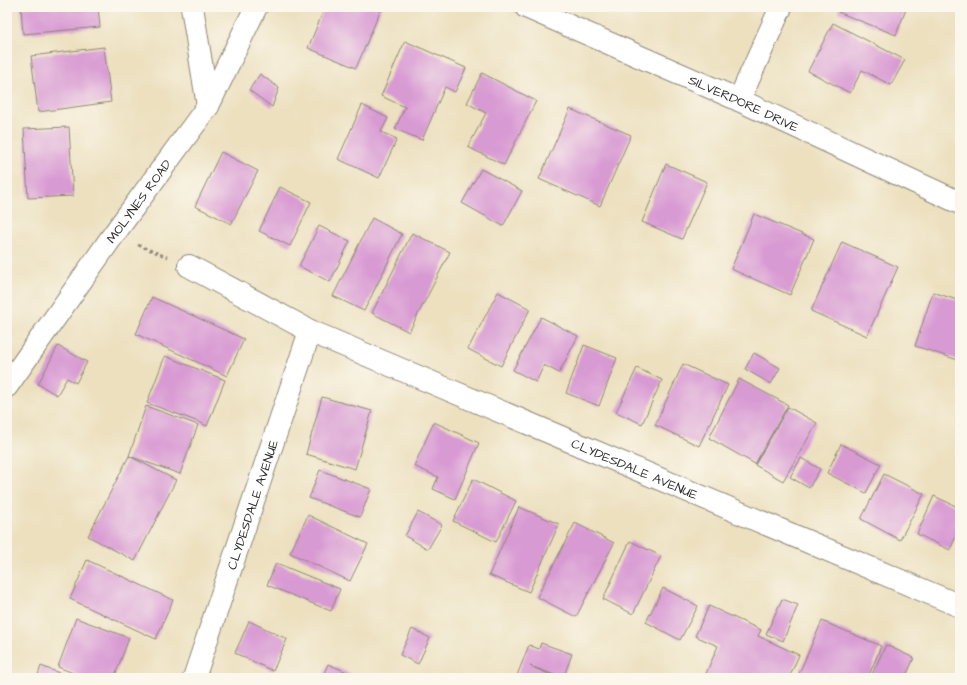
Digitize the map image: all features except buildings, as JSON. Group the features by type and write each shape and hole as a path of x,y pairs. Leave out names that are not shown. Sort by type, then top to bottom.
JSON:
{"street":[{"path":"192,7 208,106"},
{"name":"MOLYNES ROAD","path":"7,386 114,234 208,106 256,7"},
{"name":"SILVERDORE DRIVE","path":"526,7 740,100 960,203"},
{"path":"740,100 781,7"},
{"name":"CLYDESDALE AVENUE","path":"189,266 310,331 960,606"},
{"name":"CLYDESDALE AVENUE","path":"194,678 310,331"}],"path":[{"path":"114,234 189,266"}]}
